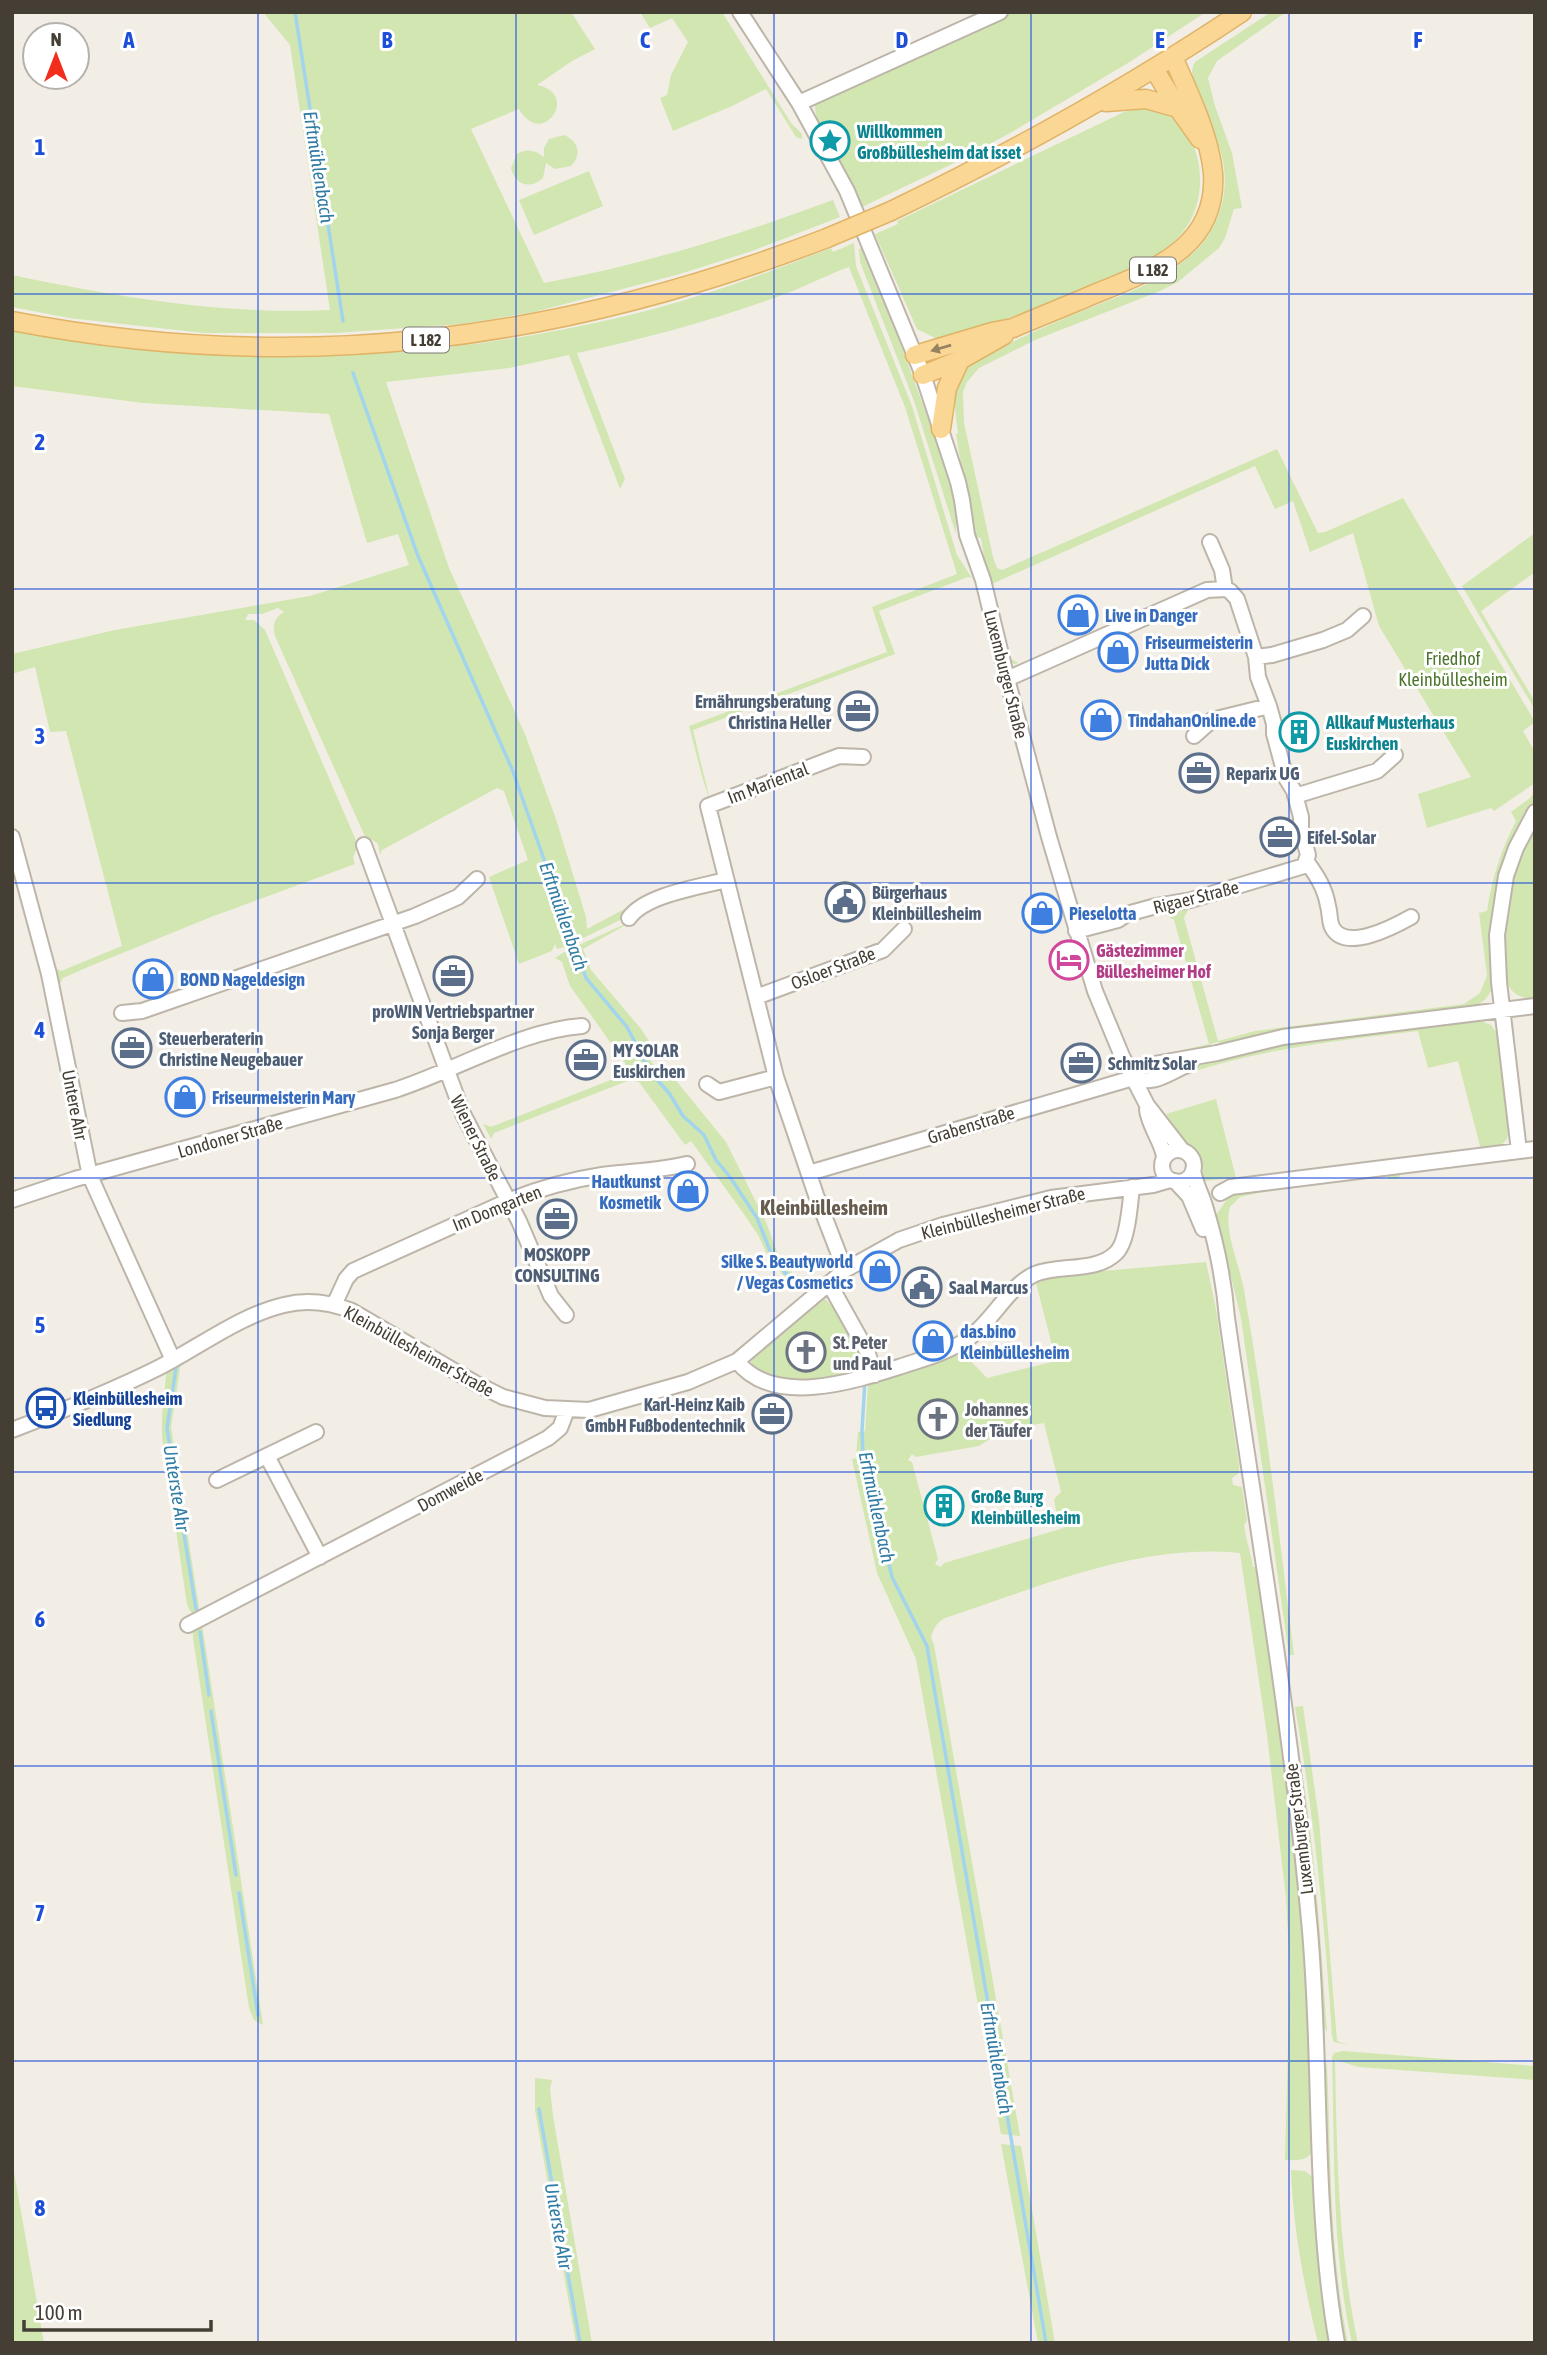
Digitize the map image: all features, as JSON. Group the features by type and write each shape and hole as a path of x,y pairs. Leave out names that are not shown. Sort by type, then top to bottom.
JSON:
{"main road":[{"name":"L 182","path":"12,321 129,339 226,346 317,347 421,341 532,325 612,308 710,281 891,211 994,160 1095,104 1242,12"},
{"name":"L 182","path":"915,355 1013,328 1145,273 1182,250 1200,227 1211,199 1213,171 1202,126 1173,57"},
{"name":"L 182","path":"1154,69 1195,133 1206,144"},
{"name":"L 182","path":"1095,104 1146,99 1178,108"},
{"name":"L 182","path":"923,375 960,360 1000,339 1013,328"},
{"path":"941,429 945,394 960,360"}],"street":[{"name":"Luxemburger Straße","path":"740,12 799,103 847,191 923,375 962,500 967,535 983,580 1007,679 1076,930 1100,1005 1147,1105 1182,1150 1192,1158 1195,1182 1206,1208 1220,1268 1297,1806 1318,2046 1324,2235 1337,2343"},
{"path":"799,103 972,18 1000,12"},
{"path":"1210,542 1222,570 1225,589"},
{"path":"1007,679 1207,590 1230,591 1237,599 1256,657 1258,677 1274,724 1274,734 1286,778 1296,796 1308,859 1321,881 1333,929 1341,935 1351,937 1379,934 1411,917"},
{"path":"1256,657 1323,640 1347,630 1363,616"},
{"path":"1194,736 1212,720 1269,706"},
{"path":"1296,796 1377,771 1395,755"},
{"name":"Im Mariental","path":"845,1270 776,1077 708,806 839,756 863,757"},
{"path":"1519,1151 1497,946 1500,904 1511,861 1535,812"},
{"name":"Untere Ahr","path":"12,837 49,974 90,1176 173,1360"},
{"name":"Wiener Straße","path":"364,845 463,1114 508,1201 551,1296 566,1315"},
{"name":"Rigaer Straße","path":"1076,930 1295,870 1308,859"},
{"path":"122,1013 142,1011 415,916 458,897 477,879"},
{"path":"629,918 651,901 726,880"},
{"name":"Osloer Straße","path":"756,998 883,950 904,929"},
{"name":"Grabenstraße","path":"809,1173 1133,1078 1146,1083 1154,1081 1217,1053 1283,1037 1535,1006"},
{"path":"446,1071 558,1027 582,1026"},
{"name":"Londoner Straße","path":"12,1200 395,1090 446,1071"},
{"path":"707,1084 719,1092 776,1077"},
{"name":"Luxemburger Straße","path":"1147,1105 1148,1117 1162,1144 1168,1171 1189,1196 1203,1228 1227,1318"},
{"path":"1220,1193 1231,1187 1535,1149"},
{"path":"1182,1150 1172,1150 1168,1171 1188,1178 1193,1170"},
{"name":"Im Domgarten","path":"334,1305 346,1279 353,1271 530,1192 576,1180 663,1170 687,1164"},
{"name":"Kleinbüllesheimer Straße","path":"12,1430 101,1395 173,1360 253,1316 275,1307 306,1301 334,1305 362,1316 492,1392 531,1405 589,1410 688,1382 737,1361 845,1270 899,1240 943,1225 1051,1198 1132,1187 1168,1171"},
{"path":"737,1361 752,1377 782,1386 816,1387 868,1377 923,1359 966,1340 1033,1275 1096,1263 1116,1254 1124,1241 1132,1187"},
{"path":"824,1290 862,1341 868,1377"},
{"name":"Domweide","path":"188,1625 548,1438 560,1428 567,1410"},
{"path":"217,1480 316,1432"},
{"path":"267,1456 320,1557"}],"green space":[{"path":"263,12 571,12 595,49 537,85 550,90 556,98 557,107 553,115 546,122 538,124 528,120 519,109 471,129 544,283 690,248 833,200 840,217 752,251 680,274 534,312 462,324 335,333 204,333 69,318 12,307 12,275 170,303 250,310 330,310 290,45"},
{"path":"640,12 722,12 791,123 802,134 802,139 796,137 766,89 673,131 660,98 667,95 671,75 688,42 672,18 650,28"},
{"path":"1009,12 1206,12 1128,63 1012,132 862,207 817,120 814,101 816,98"},
{"name":"Friedhof Kleinbüllesheim","path":"1271,12 1286,12 1217,61 1208,78 1232,153 1242,208 1234,209 1219,248 1178,282 1160,291 1035,340 979,368 967,382 963,392 964,423 993,557 997,568 1002,570 1277,449 1318,533 1403,498 1535,722 1523,731 1535,752 1535,783 1494,811 1491,808 1427,828 1418,794 1471,777 1379,626 1353,533 1310,552 1293,501 1275,509 1255,466 992,584 1011,659 1019,663 1014,664 1008,660 981,538 976,537 960,460 955,397 958,381 969,365 1035,331 1146,285 1188,258 1205,240 1217,219 1224,193 1225,175 1221,151 1195,91 1192,70 1195,62"},
{"path":"1147,107 1165,113 1180,125 1190,138 1200,170 1197,204 1191,219 1177,239 1158,254 1129,269 984,327 937,339 917,329 875,234 1124,112"},
{"path":"564,135 573,141 578,153 571,166 555,169 546,163 543,178 538,182 528,185 519,182 511,168 517,154 531,151 544,157 544,148 549,139"},
{"path":"589,171 603,206 534,235 519,200"},
{"path":"854,243 856,266 912,406 957,555 972,578 968,577 879,611 895,654 693,730 710,800 689,726 887,652 872,607 957,574 905,407 849,267 790,292 711,319 577,353 625,479 620,489 569,355 509,368 386,382 449,568 525,734 556,819 586,917 587,929 647,897 626,910 624,918 565,947 557,949 555,944 552,951 519,964 489,877 528,860 504,791 497,788 382,850 380,855 378,844 371,839 367,841 275,636 275,622 284,612 278,608 262,614 248,614 245,620 254,620 265,630 358,845 353,858 355,864 211,917 88,967 63,978 59,986 55,968 61,971 122,946 66,731 50,732 35,667 12,674 12,654 115,630 310,596 409,565 398,534 367,543 329,414 143,403 12,386 12,331 89,344 245,356 400,352 477,344 630,315 707,293 831,248 833,252"},
{"path":"862,248 938,446 957,506 956,534 914,401 860,262 859,249"},
{"path":"1535,533 1535,572 1481,611 1535,702 1535,710 1462,586"},
{"path":"1535,791 1535,802 1510,847 1498,882 1491,934 1492,988 1480,1004 1474,1007 1267,1033 1223,1044 1217,1042 1208,1048 1170,1057 1169,1053 1209,1044 1174,920 1165,915 1189,908 1184,918 1218,1041 1255,1031 1464,1004 1480,993 1487,975 1479,913 1487,911 1498,865 1516,821 1511,812"},
{"path":"1535,824 1534,999 1520,996 1510,988 1505,977 1503,944 1514,871"},
{"path":"638,918 583,949 591,970 642,1030 657,1055 650,1060 658,1071 665,1067 726,1142 766,1222 777,1252 789,1271 818,1286 811,1293 783,1275 741,1210 691,1141 685,1145 639,1082 630,1080 494,1133 491,1139 483,1124 491,1127 626,1074 628,1067 570,986 562,962 555,958"},
{"path":"1478,1020 1491,1025 1498,1035 1507,1105 1507,1138 1502,1144 1491,1149 1478,1150 1480,1146 1458,1061 1428,1068 1418,1031 1267,1053 1207,1067 1178,1077 1212,1059 1260,1048"},
{"path":"1216,1099 1236,1178 1203,1181 1203,1164 1199,1152 1180,1136 1166,1114"},
{"path":"1535,1154 1535,1158 1401,1174 1398,1179 1389,1179 1386,1175 1258,1193 1240,1197 1230,1207 1230,1237 1244,1290 1271,1472 1294,1655 1289,1655 1241,1318 1216,1215 1228,1198 1236,1193"},
{"path":"1206,1262 1216,1309 1239,1466 1239,1473 1232,1478 1233,1485 1242,1487 1247,1521 1244,1525 1245,1531 1253,1567 1257,1567 1295,1844 1308,1973 1313,2150 1308,2157 1285,2160 1290,1971 1286,1898 1267,1735 1240,1553 1164,1555 1090,1570 945,1618 933,1631 931,1637 1020,2136 1001,2134 916,1659 877,1573 852,1459 856,1458 858,1432 865,1431 868,1385 964,1354 987,1378 1056,1361 1035,1279","holes":["1044,1423 1061,1492 1054,1499 1058,1523 1064,1528 944,1563 941,1567 935,1564 938,1559 912,1462 908,1460 912,1454 916,1457 979,1446 1004,1430"]},
{"path":"825,1299 848,1332 860,1371 832,1377 795,1379 754,1371 751,1360"},
{"path":"181,1362 171,1427 200,1614 195,1615 187,1604 162,1437 166,1375 169,1369"},
{"path":"202,1624 263,2025 254,2020 249,2008 193,1638 193,1630"},
{"path":"1303,1706 1319,1820 1337,2041 1348,2045 1334,2042 1332,2036 1318,1871 1295,1707"},
{"path":"1293,1731 1302,1768 1312,1843 1327,2032 1323,2025"},
{"path":"1343,2051 1535,2066 1535,2080 1359,2067 1335,2060 1342,2238 1358,2343 1352,2343 1345,2308 1335,2200 1332,2057 1334,2053"},
{"path":"1327,2063 1334,2238 1348,2343 1343,2343 1332,2241 1325,2069"},
{"path":"535,2078 552,2080 550,2088 553,2116 592,2343 576,2343 535,2110"},
{"path":"1001,2144 1021,2146 1055,2343 1038,2343"},
{"path":"12,2160 44,2343 12,2343"},
{"path":"1291,2170 1305,2171 1315,2179 1323,2298 1330,2343 1318,2343 1313,2322 1297,2235"}],"waterway":[{"name":"Erftmühlenbach","path":"295,12 343,321"},
{"name":"Erftmühlenbach","path":"353,373 418,556 512,769 586,978 627,1027 651,1073 669,1093 683,1116 704,1135 716,1160 757,1218 771,1253 785,1273 817,1290"},
{"name":"Erftmühlenbach","path":"862,1355 865,1372"},
{"name":"Unterste Ahr","path":"176,1368 167,1428 196,1609"},
{"name":"Erftmühlenbach","path":"865,1380 863,1455 892,1577 927,1646 1046,2343"},
{"name":"Unterste Ahr","path":"200,1632 209,1695"},
{"name":"Unterste Ahr","path":"211,1711 236,1875"},
{"name":"Unterste Ahr","path":"239,1893 258,2015"},
{"name":"Unterste Ahr","path":"539,2109 580,2343"}],"place":[{"name":"Willkommen Großbüllesheim dat isset","path":"830,141"},
{"name":"Live in Danger","path":"1078,615"},
{"name":"Friseurmeisterin Jutta Dick","path":"1118,652"},
{"name":"Ernährungsberatung Christina Heller","path":"858,711"},
{"name":"TindahanOnline.de","path":"1101,720"},
{"name":"Allkauf Musterhaus Euskirchen","path":"1299,732"},
{"name":"Reparix UG","path":"1199,773"},
{"name":"Eifel-Solar","path":"1280,837"},
{"name":"Bürgerhaus Kleinbüllesheim","path":"845,902"},
{"name":"Pieselotta","path":"1042,913"},
{"name":"Gästezimmer Büllesheimer Hof","path":"1069,960"},
{"name":"proWIN Vertriebspartner Sonja Berger","path":"453,976"},
{"name":"BOND Nageldesign","path":"153,979"},
{"name":"Steuerberaterin Christine Neugebauer","path":"132,1048"},
{"name":"MY SOLAR Euskirchen","path":"586,1060"},
{"name":"Schmitz Solar","path":"1081,1063"},
{"name":"Friseurmeisterin Mary","path":"185,1097"},
{"name":"Hautkunst Kosmetik","path":"688,1191"},
{"name":"MOSKOPP CONSULTING","path":"557,1219"},
{"name":"Silke S. Beautyworld / Vegas Cosmetics","path":"880,1271"},
{"name":"Saal Marcus","path":"922,1287"},
{"name":"das.bino Kleinbüllesheim","path":"933,1341"},
{"name":"St. Peter und Paul","path":"806,1352"},
{"name":"Kleinbüllesheim Siedlung","path":"46,1408"},
{"name":"Karl-Heinz Kaib GmbH Fußbodentechnik","path":"772,1414"},
{"name":"Johannes der Täufer","path":"938,1419"},
{"name":"Große Burg Kleinbüllesheim","path":"944,1506"}],"district":[{"name":"Kleinbüllesheim","path":"824,1207"}]}
